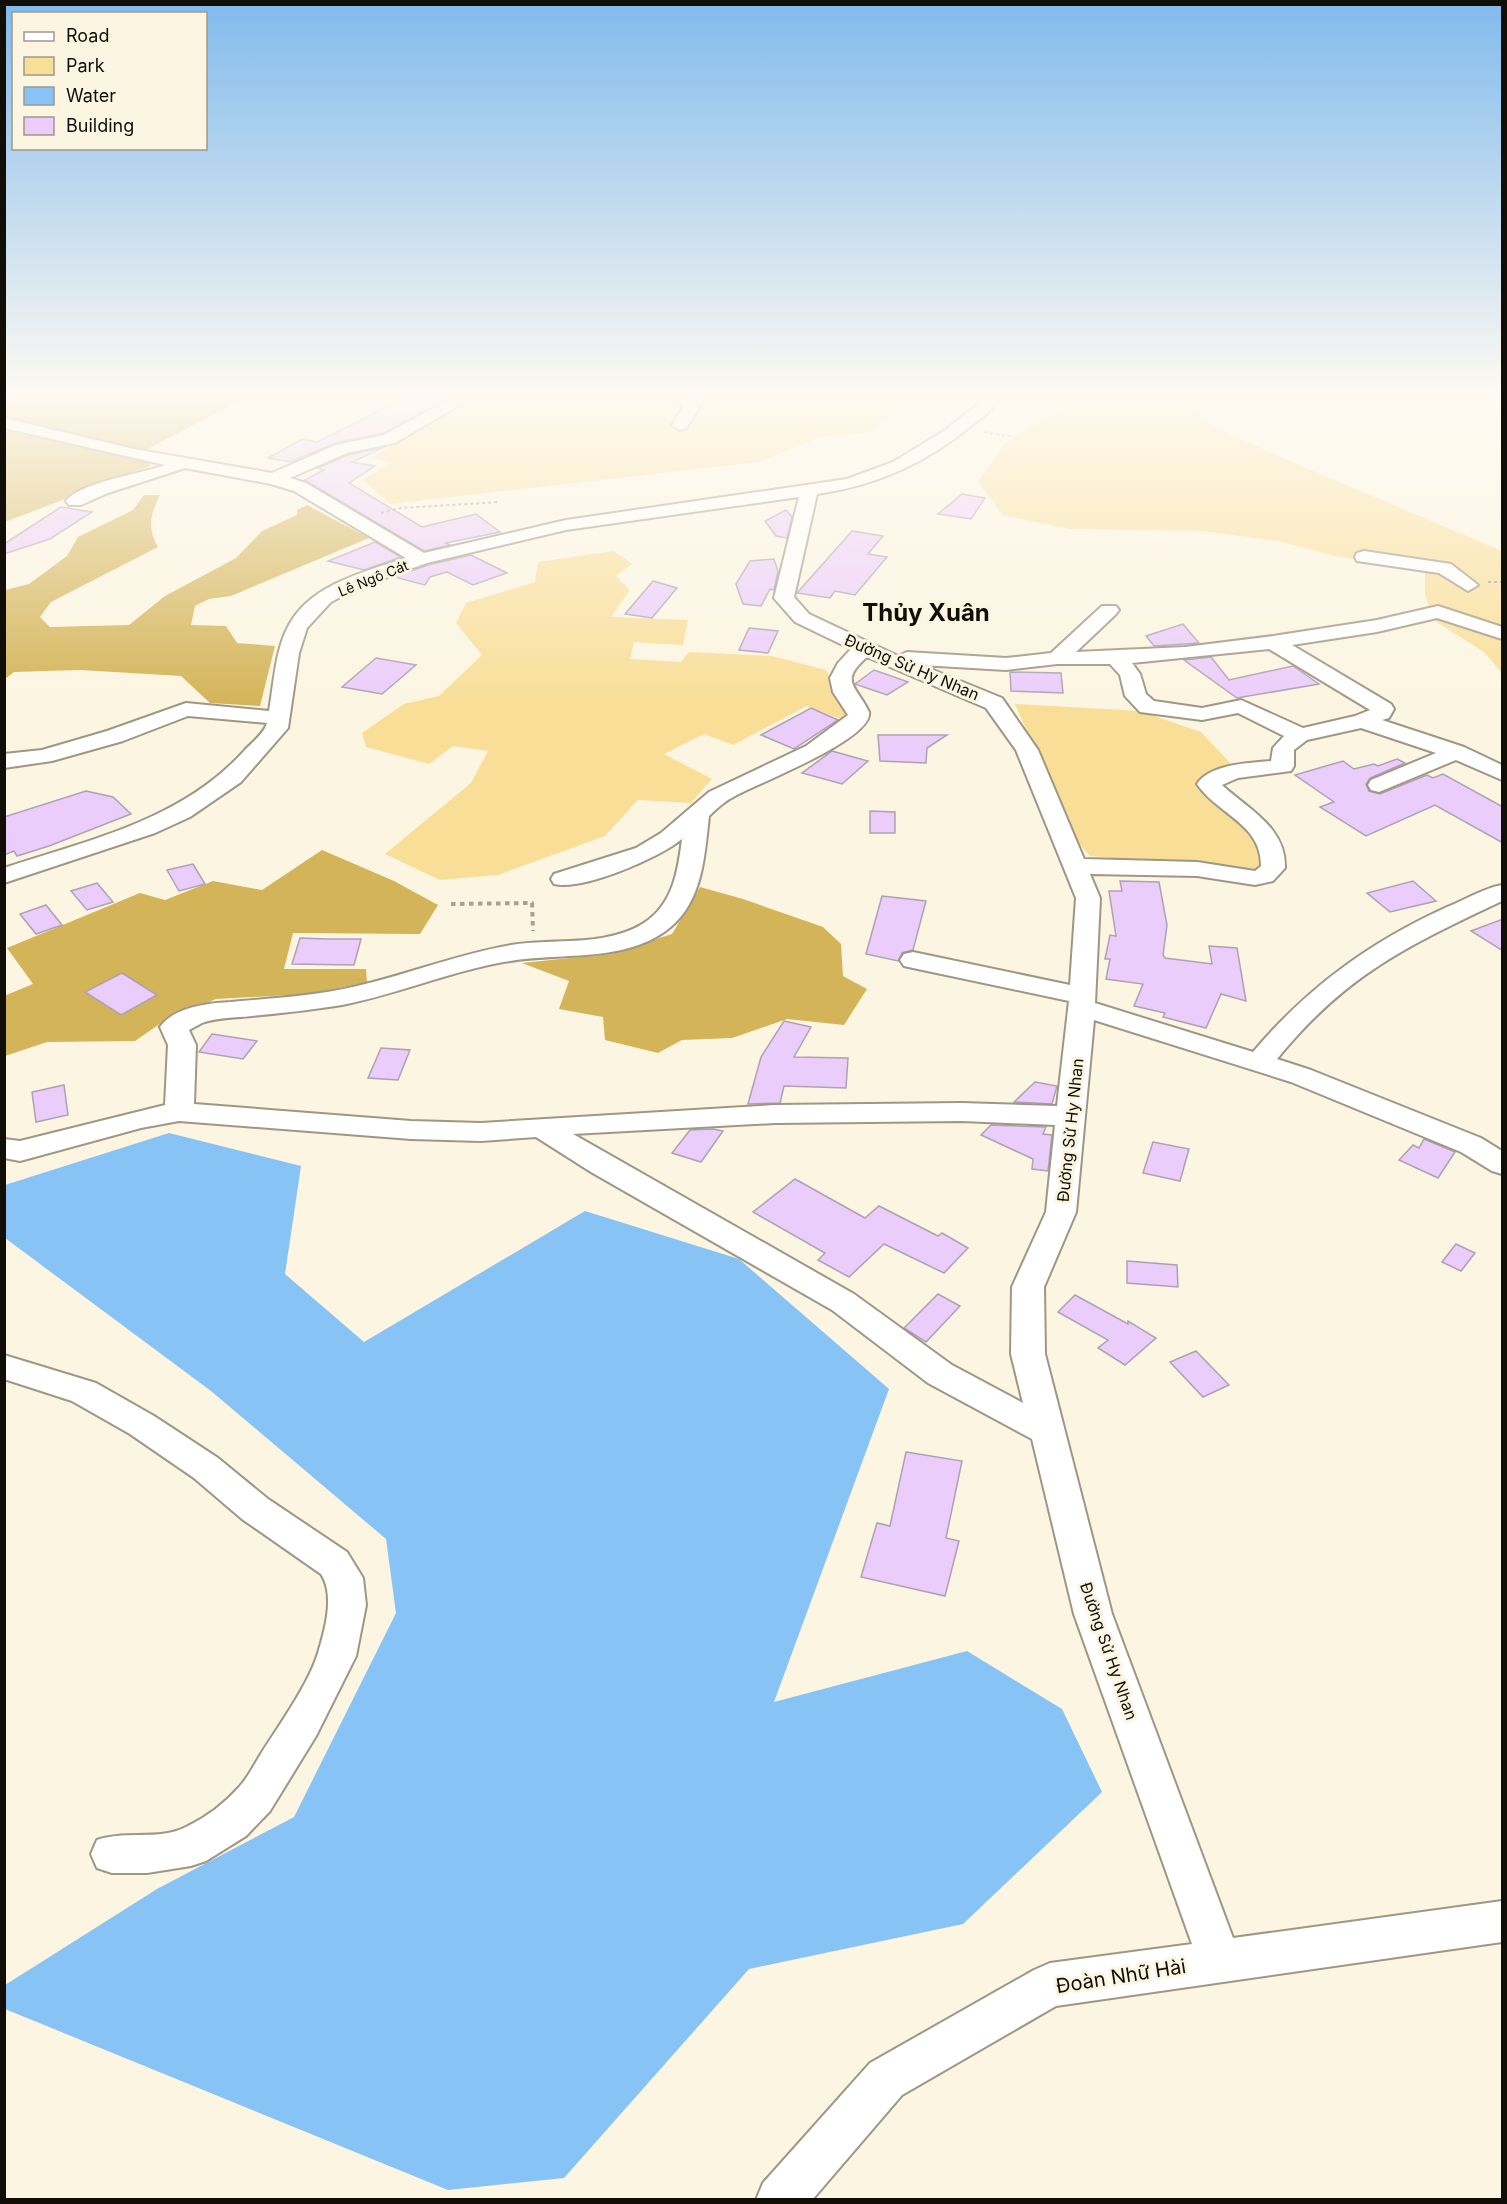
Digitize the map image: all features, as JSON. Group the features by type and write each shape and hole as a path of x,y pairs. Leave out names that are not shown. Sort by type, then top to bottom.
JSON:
{"street":[{"path":"323,500 421,559"},
{"name":"Lê Ngô Cát","path":"4,876 147,828 182,812 233,777 277,728 289,653 298,626 324,598 350,584 421,559 566,525 746,500"},
{"name":"Đường Sử Hy Nhan","path":"807,500 784,598 802,618 994,703 1027,750 1088,898 1082,1002 1061,1212 1028,1287 1028,1354 1093,1614 1220,1961"},
{"path":"1364,557 1444,568 1473,584 1441,593 1438,612"},
{"path":"1057,658 1109,610"},
{"path":"563,879 613,866 648,852 723,793 795,759 848,729 859,716 857,705 844,692 840,677 843,668 875,652 1006,664 1057,658 1116,658 1273,642 1377,626 1438,612 1503,633"},
{"path":"1075,866 1197,869 1256,878 1264,876 1273,868 1273,850 1259,827 1208,783 1214,779 1250,770 1283,766 1280,756 1284,746 1300,735 1362,721 1381,713 1383,709 1273,642"},
{"path":"1116,658 1130,674 1136,696 1148,707 1202,714 1241,706 1300,735"},
{"path":"4,761 44,756 75,748 115,736 186,709 279,718"},
{"path":"1362,721 1456,752 1503,773"},
{"path":"1379,785 1456,752"},
{"path":"179,1112 182,1045 174,1027 188,1017 209,1010 343,997 391,986 430,970 533,950 595,946 639,936 656,927 669,915 679,899 690,871 697,814"},
{"path":"1260,1062 1289,1026 1346,975 1386,947 1503,892"},
{"path":"913,960 1082,1002 1301,1076 1461,1141 1503,1164"},
{"path":"4,1148 20,1151 140,1119 179,1112 411,1130 481,1132 775,1114 962,1112 1071,1116"},
{"path":"541,1127 601,1165 843,1302 940,1374 1047,1431"},
{"path":"4,1367 50,1379 84,1392 142,1425 206,1468 255,1509 334,1563 344,1578 347,1605 337,1656 302,1724 255,1798 231,1823 191,1847 147,1854 112,1854"},
{"name":"Đoàn Nhữ Hài","path":"780,2199 886,2079 1050,1985 1503,1922"}],"path":[{"path":"357,519 401,508 500,502"},
{"path":"451,904 532,903 533,950"}],"green space":[{"path":"385,500 426,500 390,504"},
{"path":"992,500 1382,500 1502,551 1502,673 1484,652 1432,619 1425,594 1425,572 1335,556 1278,541 1202,531 1070,529 1003,515"},
{"path":"614,551 632,564 616,576 630,590 611,617 688,620 683,645 634,642 630,659 681,662 689,652 772,656 826,670 847,708 843,720 807,706 733,745 704,734 664,754 712,779 691,803 638,800 605,836 498,875 440,880 385,854 471,783 488,751 453,746 429,764 366,747 362,733 404,704 439,696 482,655 456,623 466,603 535,582 538,562"},
{"path":"1015,704 1140,711 1201,732 1236,769 1197,782 1202,792 1250,829 1263,856 1256,871 1090,856 1073,837"}],"shaded area":[{"path":"5,500 63,500 5,522"},
{"path":"140,500 158,500 151,527 158,547 51,602 40,617 50,627 129,625 165,596 236,558 262,531 297,515 297,510 307,505 369,538 231,596 209,599 195,606 191,625 226,626 237,643 275,646 260,706 210,703 181,676 80,670 14,672 5,679 5,590 29,584 67,556 78,537 133,510"},
{"path":"322,850 394,881 438,905 420,934 293,933 284,969 366,969 367,982 309,994 216,999 167,1019 135,1041 47,1042 5,1056 4,996 33,984 7,948 140,893 165,900 213,881 262,890"},
{"path":"700,887 743,899 823,927 841,944 843,976 867,989 844,1025 787,1019 732,1038 682,1040 658,1053 605,1040 603,1017 559,1009 569,981 522,963 609,954 672,934"}],"water":[{"path":"169,1133 301,1166 285,1274 364,1342 585,1211 739,1259 889,1389 774,1702 967,1651 1062,1709 1102,1792 963,1924 749,1969 564,2178 448,2190 5,2009 5,1985 157,1889 294,1817 396,1613 386,1539 211,1391 5,1238 5,1185"}],"building":[{"path":"338,500 377,500 422,527 476,514 500,532 446,543 450,545 424,551"},
{"path":"955,500 984,500 971,519 938,514"},
{"path":"61,507 92,512 50,539 4,554 4,544"},
{"path":"786,510 792,517 787,538 776,536 765,521"},
{"path":"852,531 883,536 868,554 887,557 855,595 835,591 830,598 797,593"},
{"path":"375,542 401,557 364,570 328,561"},
{"path":"471,555 507,573 473,585 447,572 430,577 425,585 394,577 428,565"},
{"path":"774,559 778,571 774,590 770,589 761,606 743,604 736,584 750,561"},
{"path":"653,581 677,588 652,618 625,614"},
{"path":"1183,624 1199,643 1154,646 1146,636"},
{"path":"749,628 778,631 768,653 739,650"},
{"path":"1211,657 1229,680 1293,666 1319,684 1237,698 1184,660"},
{"path":"376,658 416,665 382,694 342,687"},
{"path":"874,670 908,682 887,695 855,684"},
{"path":"1010,672 1061,673 1063,693 1011,691"},
{"path":"811,708 838,720 794,749 761,735"},
{"path":"878,735 947,735 927,748 926,763 880,761"},
{"path":"832,751 868,761 842,784 802,773"},
{"path":"1397,759 1405,763 1370,778 1366,784 1369,791 1380,794 1427,775 1433,778 1443,774 1503,807 1503,843 1435,805 1366,836 1320,807 1334,802 1295,775 1343,761 1354,769 1374,764 1378,766"},
{"path":"86,791 113,797 131,814 49,846 17,856 14,851 4,855 4,817"},
{"path":"870,811 895,812 895,833 870,833"},
{"path":"193,864 205,884 179,891 167,870"},
{"path":"1120,881 1159,882 1167,925 1163,955 1165,958 1212,964 1209,946 1237,948 1246,1001 1221,994 1206,1028 1163,1017 1165,1013 1134,1006 1143,984 1106,979 1110,959 1105,959 1110,935 1116,936 1109,891 1122,891"},
{"path":"1413,881 1436,901 1390,912 1367,893"},
{"path":"97,883 113,902 87,910 71,891"},
{"path":"882,896 926,901 913,950 902,953 898,961 866,954"},
{"path":"46,905 62,925 36,934 20,914"},
{"path":"1503,919 1503,951 1471,931"},
{"path":"300,938 361,939 354,965 292,964"},
{"path":"122,973 157,995 121,1015 85,992"},
{"path":"784,1021 811,1027 794,1057 848,1058 846,1088 784,1086 780,1103 748,1104 761,1057"},
{"path":"212,1034 257,1041 243,1059 199,1052"},
{"path":"381,1048 410,1050 398,1080 368,1078"},
{"path":"1035,1082 1057,1086 1052,1104 1014,1102"},
{"path":"64,1085 68,1115 36,1122 32,1092"},
{"path":"991,1125 1046,1127 1043,1134 1052,1135 1048,1171 1032,1169 1033,1159 981,1135"},
{"path":"690,1130 723,1131 701,1162 672,1153"},
{"path":"1424,1139 1455,1152 1438,1178 1399,1160 1413,1145 1419,1148"},
{"path":"1153,1142 1189,1149 1180,1181 1143,1173"},
{"path":"795,1179 865,1218 879,1206 938,1236 942,1233 968,1248 944,1273 884,1244 849,1277 818,1260 825,1253 753,1212"},
{"path":"1456,1244 1475,1253 1461,1271 1442,1262"},
{"path":"1127,1261 1177,1265 1178,1287 1127,1283"},
{"path":"938,1294 960,1306 926,1342 904,1328"},
{"path":"1075,1295 1128,1324 1128,1321 1156,1338 1125,1365 1098,1348 1108,1340 1058,1312"},
{"path":"1196,1351 1229,1385 1203,1397 1170,1362"},
{"path":"906,1452 962,1461 946,1538 959,1541 945,1596 861,1577 877,1523 890,1526"}],"district":[{"name":"Thủy Xuân","path":"926,612"}]}
